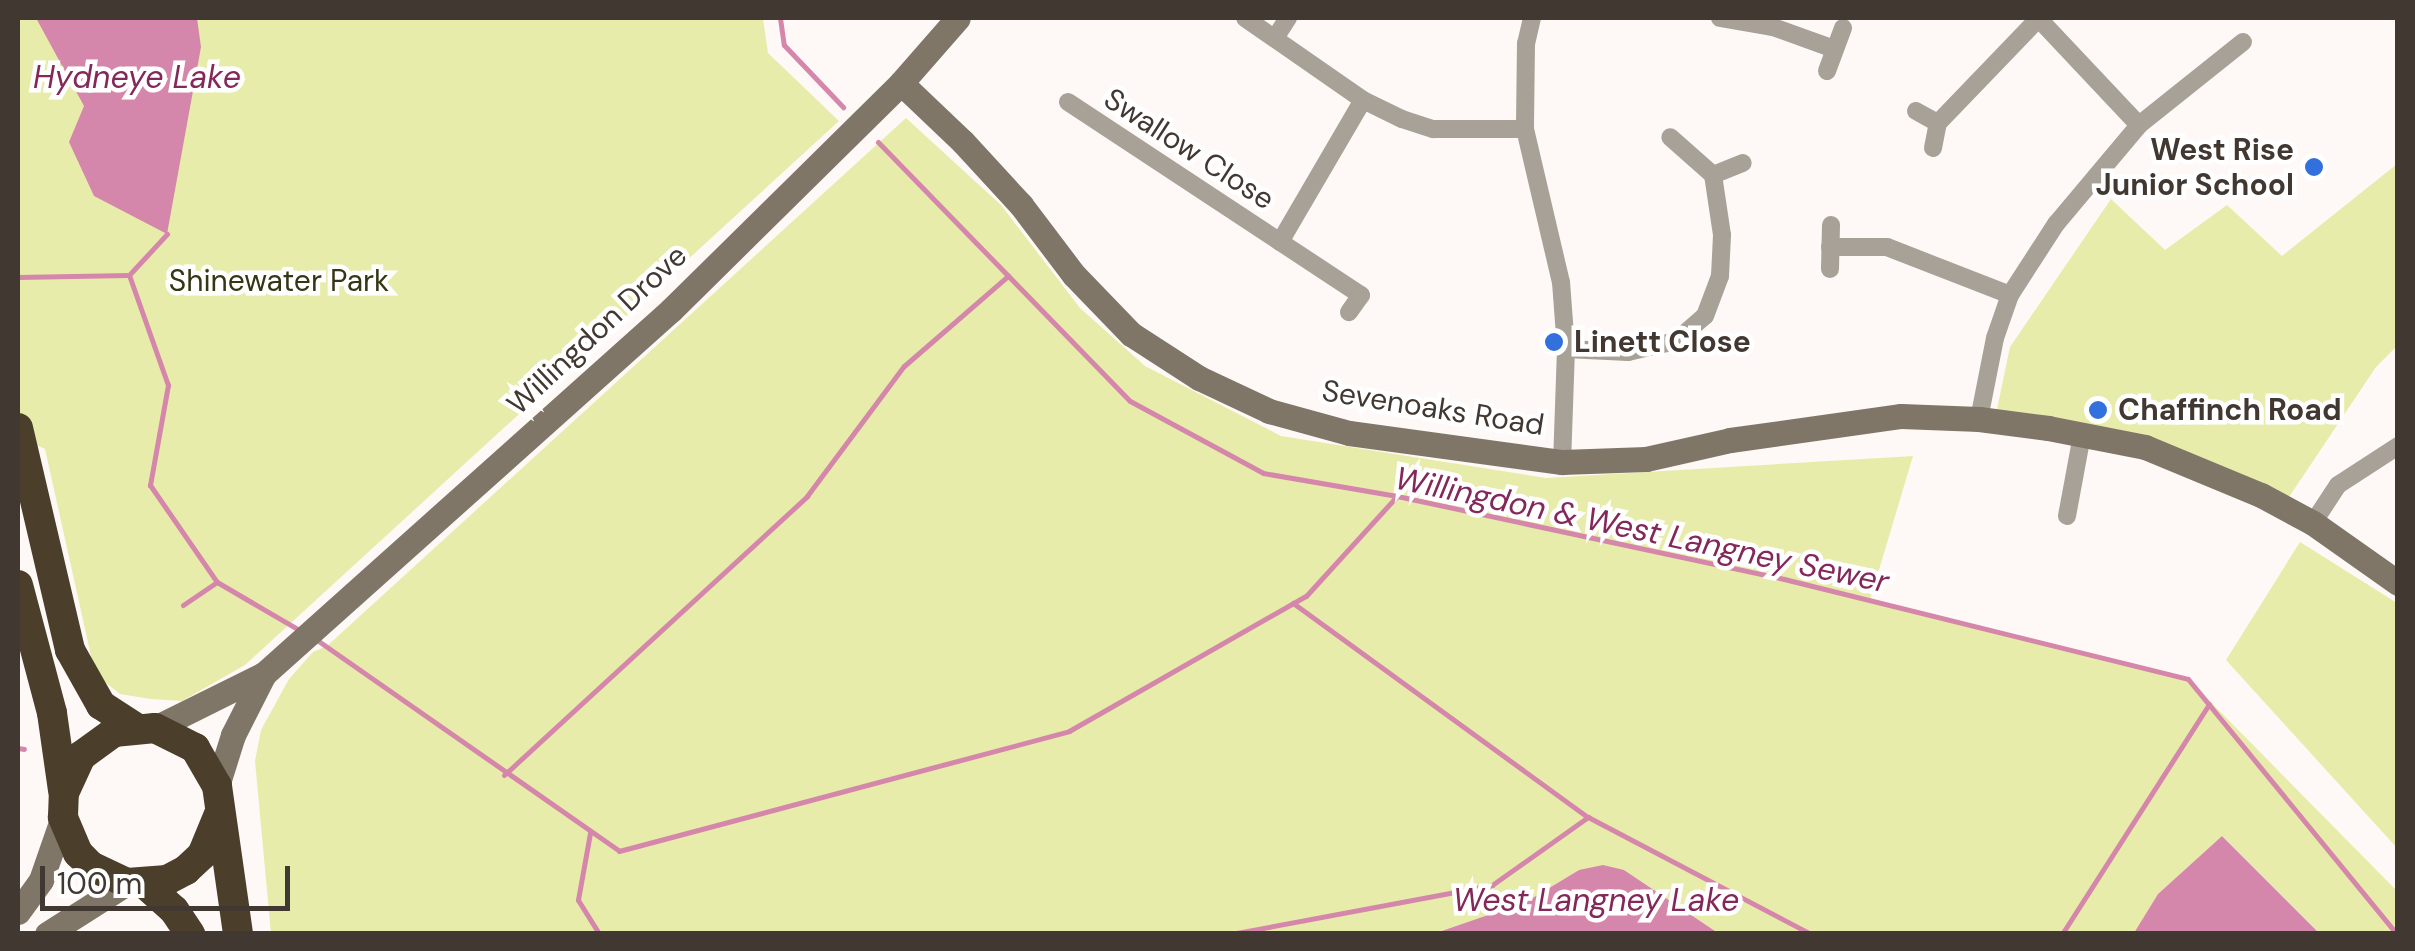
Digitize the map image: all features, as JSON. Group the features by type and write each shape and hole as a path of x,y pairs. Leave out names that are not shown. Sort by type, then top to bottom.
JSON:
{"highway":[{"path":"18,428 75,662 101,705 195,748 218,800 238,934"},
{"path":"18,585 52,714 68,836 92,866 136,883 174,910 190,934"},
{"path":"63,805 69,773 96,741 145,728"},
{"path":"136,883 166,880 194,862 214,836 218,800"}],"street":[{"name":"Willingdon Drove","path":"145,728 264,674 671,310 900,83 958,18"},
{"path":"1244,18 1362,100 1433,129 1525,130"},
{"path":"1275,38 1288,18"},
{"path":"1532,18 1526,43 1525,130 1561,282 1566,348 1562,462"},
{"path":"1720,18 1774,27 1834,49"},
{"path":"1933,148 1938,123 2039,18 2139,125"},
{"path":"1827,70 1843,28"},
{"path":"1979,418 1995,338 2010,295 2056,224 2139,125 2242,42"},
{"name":"Sevenoaks Road","path":"900,83 964,142 1021,205 1074,275 1131,334 1199,378 1269,410 1350,432 1562,462 1646,459 1730,440 1862,420 1979,418 2145,446 2260,495 2313,523 2398,582"},
{"name":"Swallow Close","path":"1280,242 1362,100"},
{"name":"Swallow Close","path":"1068,102 1361,295 1350,312"},
{"path":"1916,111 1938,123"},
{"path":"1566,348 1628,352 1676,341 1705,316 1720,276 1722,236 1713,175 1670,137"},
{"path":"1713,175 1743,163"},
{"path":"1830,268 1831,225"},
{"path":"1830,248 1887,248 2010,295"},
{"path":"2067,516 2082,435"},
{"path":"2313,523 2338,485 2398,446"},
{"name":"Willingdon Drove","path":"218,800 232,734 264,674"},
{"path":"18,912 40,880 63,805"},
{"path":"47,934 136,883"}],"green space":[{"name":"Shinewater Park","path":"18,18 763,18 768,53 839,121 245,665 182,701 151,699 120,694 95,674 45,449 18,437"},
{"path":"906,118 1001,205 1080,308 1145,366 1281,436 1546,478 1913,456 1870,600 2188,679 2398,892 2397,933 2319,933 2222,836 2158,894 2134,934 1718,933 1624,870 1579,870 1526,902 1443,933 271,934 255,761 261,730 289,679 313,652 327,646"},
{"path":"2397,164 2397,346 2376,367 2287,500 1997,409 2010,347 2111,199 2165,250 2227,205 2282,256"},
{"path":"2300,542 2397,603 2397,848 2226,660"}],"water":[{"name":"Hydneye Lake","path":"36,18 197,18 201,47 167,234 94,196 69,142 84,106"},
{"path":"2222,836 2319,933 2134,933 2158,894"},
{"name":"West Langney Lake","path":"1603,865 1624,870 1718,933 1436,933 1526,902 1579,870"}],"waterway":[{"name":"Willingdon & West Langney Sewer","path":"780,18 784,45 843,107"},
{"name":"Willingdon & West Langney Sewer","path":"878,142 1130,401 1263,473 1397,496 1784,579 2188,679 2397,934"},
{"path":"129,275 167,234"},
{"path":"129,275 168,385 150,485 217,582 299,630"},
{"path":"18,277 129,275"},
{"path":"504,775 807,496 904,366 1008,276"},
{"path":"317,640 619,851 1069,731 1306,596 1397,496"},
{"path":"183,605 217,582"},
{"path":"1293,603 1588,817 1811,934"},
{"path":"2062,934 2209,704"},
{"path":"18,748 24,749"},
{"path":"1231,934 1492,885 1588,817"},
{"path":"590,833 578,900 599,934"}],"place":[{"name":"West Rise Junior School","path":"2314,167"},
{"name":"Linett Close","path":"1554,342"},
{"name":"Chaffinch Road","path":"2098,410"}]}
